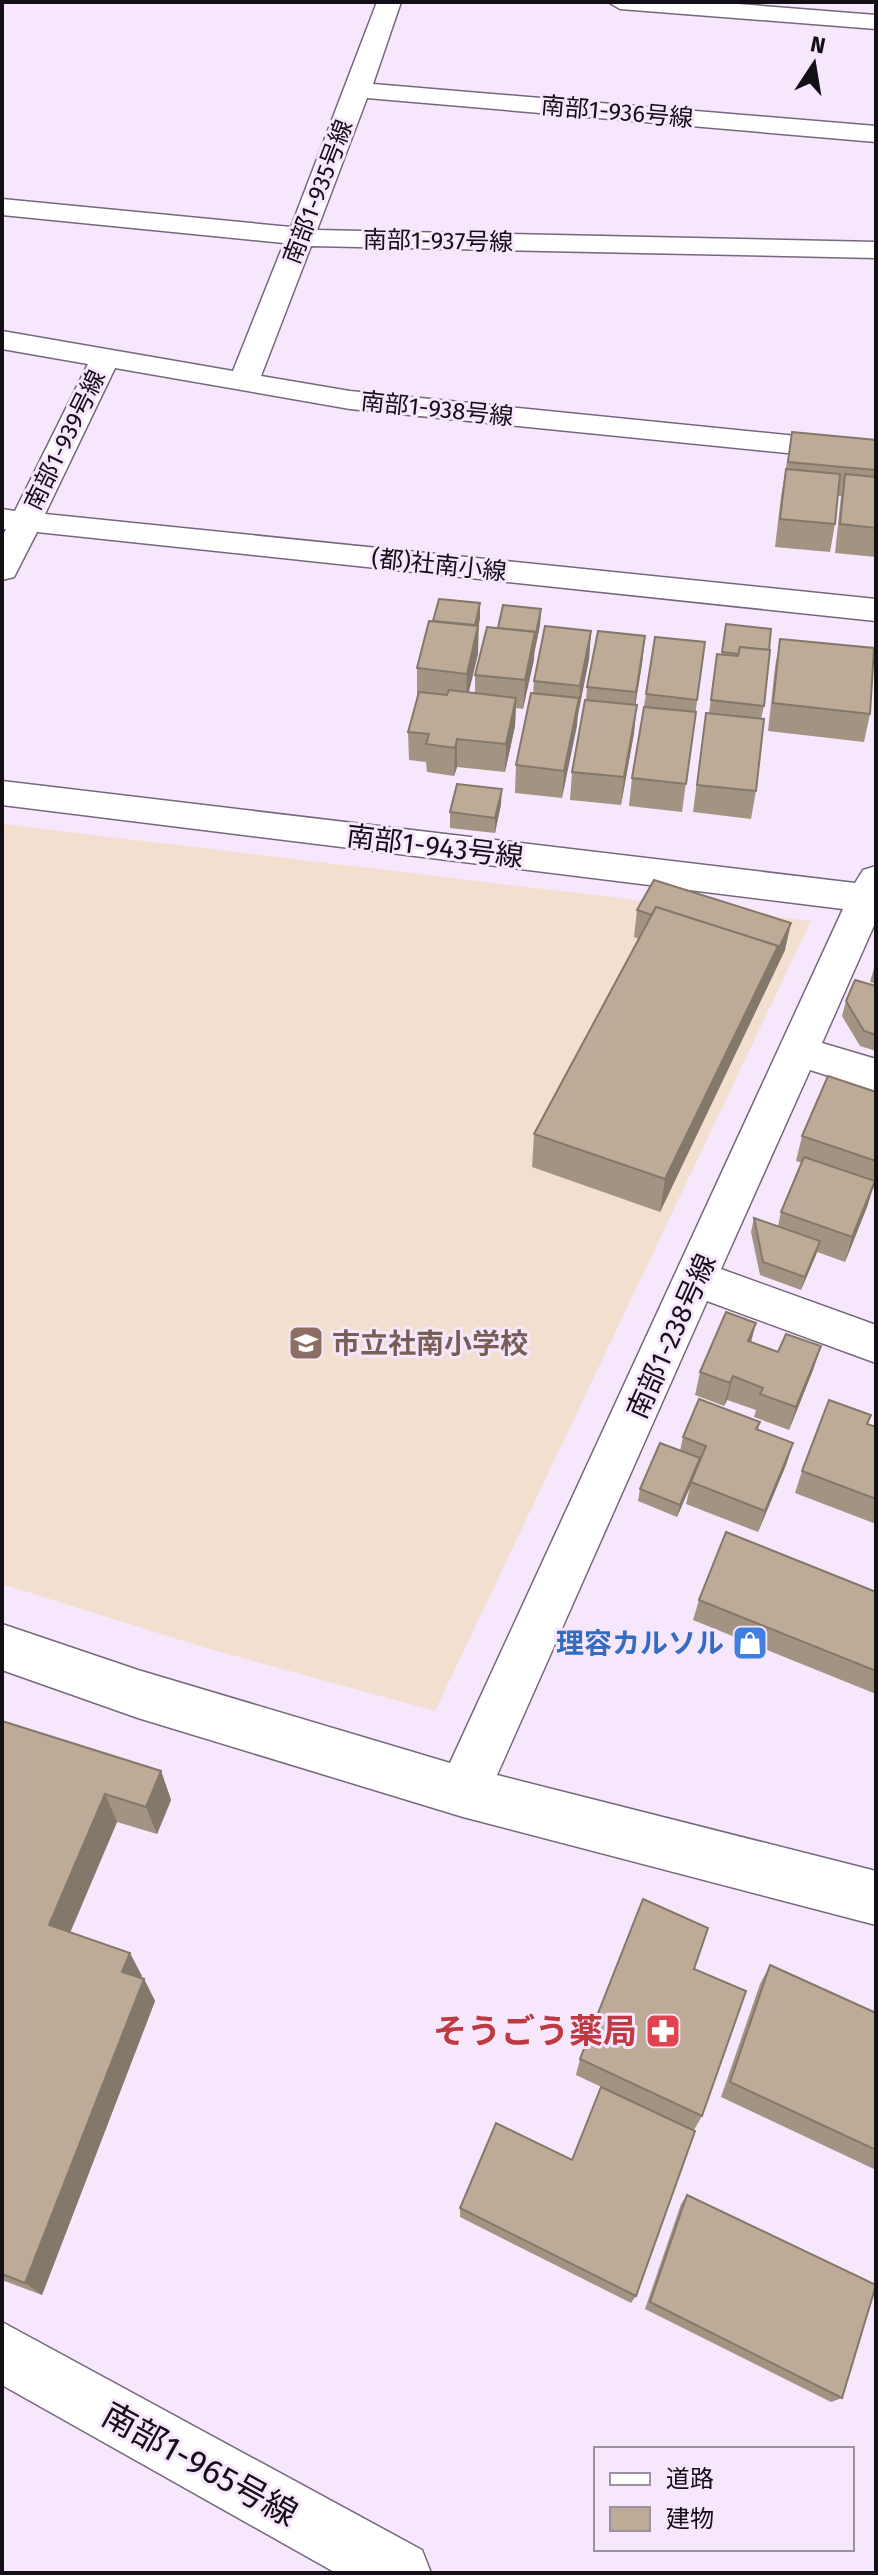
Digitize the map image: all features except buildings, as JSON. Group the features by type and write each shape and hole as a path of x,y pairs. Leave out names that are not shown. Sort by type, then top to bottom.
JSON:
{"street":[{"name":"南部1-935号線","path":"244,381 358,90 389,2"},
{"path":"620,2 841,11 876,22"},
{"name":"南部1-936号線","path":"358,90 876,134"},
{"name":"南部1-937号線","path":"2,207 300,237 876,250"},
{"name":"南部1-938号線","path":"2,340 350,400 876,453"},
{"name":"南部1-939号線","path":"2,570 14,520 105,359"},
{"name":"(都)社南小線","path":"14,520 876,610"},
{"name":"南部1-943号線","path":"2,793 872,888"},
{"name":"南部1-238号線","path":"463,1792 872,888"},
{"path":"799,1051 876,1075"},
{"path":"697,1279 876,1344"},
{"path":"2,1647 138,1694 463,1792 876,1898"},
{"name":"南部1-965号線","path":"2,2352 399,2573"}],"shaded area":[{"name":"市立社南小学校","path":"2,824 811,921 435,1711 206,1648 2,1584"}],"place":[{"name":"市立社南小学校","path":"306,1343"},
{"name":"理容カルソル","path":"750,1643"},
{"name":"そうごう薬局","path":"663,2031"}]}
